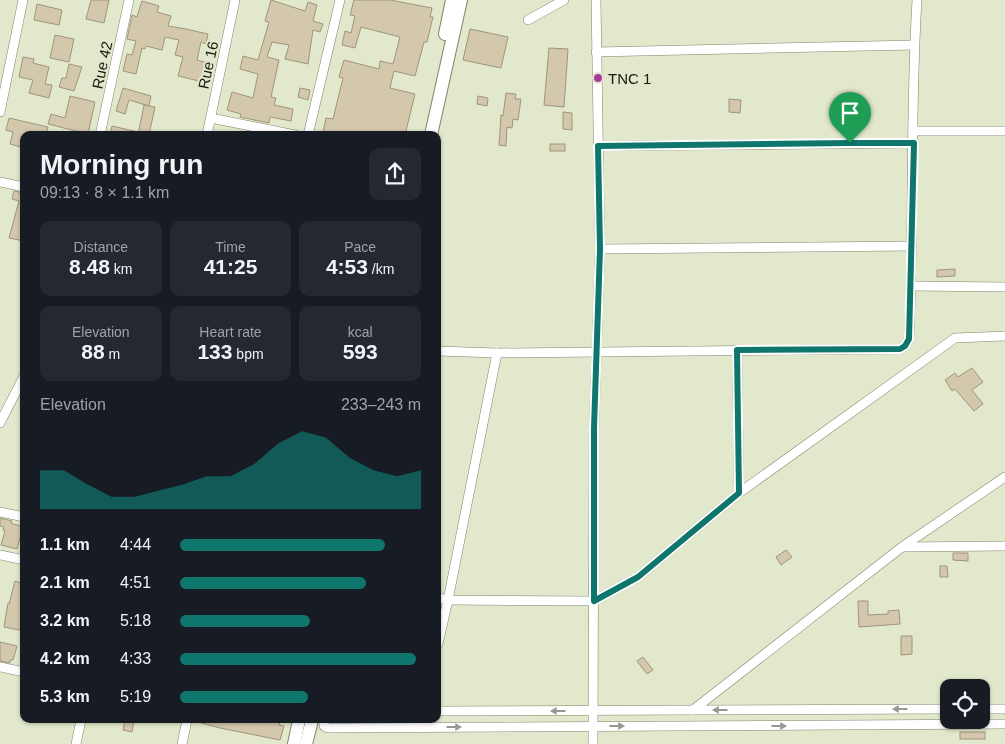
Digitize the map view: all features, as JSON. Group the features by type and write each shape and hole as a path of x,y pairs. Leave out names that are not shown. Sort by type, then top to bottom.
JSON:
{"main road":[{"path":"425,131 452,0"},
{"path":"432,131 461,0"},
{"path":"294,744 298,723"},
{"path":"306,744 311,723"}],"street":[{"path":"0,112 2,88 23,0"},
{"name":"Rue 42","path":"101,131 130,0"},
{"name":"Rue 16","path":"208,131 235,0"},
{"path":"528,20 564,0"},
{"path":"593,744 594,428 600,249 596,0"},
{"path":"441,352 497,354 597,351 900,349 905,346 909,339 912,286 914,44 917,0"},
{"path":"309,131 337,1"},
{"path":"596,52 914,44"},
{"path":"211,118 275,131"},
{"path":"913,131 1005,130"},
{"path":"598,146 914,143"},
{"path":"0,182 20,186"},
{"path":"600,249 912,246"},
{"path":"912,286 1005,288"},
{"path":"441,599 594,601 638,577 739,493 955,338 1005,336"},
{"path":"737,350 739,493"},
{"path":"441,631 497,354"},
{"path":"0,423 20,384"},
{"path":"693,710 902,547 1005,477"},
{"path":"0,512 20,516"},
{"path":"902,547 1005,546"},
{"path":"0,555 20,559"},
{"path":"0,667 20,671"},
{"path":"441,711 940,709"},
{"path":"990,709 1005,709"},
{"path":"76,744 80,723"},
{"path":"182,744 186,723"},
{"path":"324,723 324,726 328,728 422,724 593,726 1005,724"}],"building":[{"path":"91,0 109,0 104,23 86,19"},
{"path":"271,0 305,11 308,2 317,5 313,21 323,24 320,32 313,30 308,64 285,59 289,45 272,42 267,57 279,60 271,97 276,98 274,105 293,109 291,121 270,117 269,123 240,117 241,114 227,110 232,92 253,98 258,74 240,69 243,56 258,60 269,22 265,21"},
{"path":"354,0 390,0 432,8 430,17 433,17 427,42 424,42 415,76 394,71 390,88 415,94 406,131 323,131 326,118 333,119 343,78 339,77 344,60 379,69 380,61 393,64 400,37 361,27 355,48 342,45 345,31 351,33 355,16 350,15"},
{"path":"142,1 159,6 157,12 171,16 168,26 208,34 206,44 201,42 197,60 208,63 203,82 178,76 183,57 175,55 179,40 165,37 162,50 146,46 145,49 142,48 136,74 123,71 127,54 132,55 136,41 127,39 132,15 137,17"},
{"path":"37,4 62,10 59,25 34,20"},
{"path":"470,29 508,37 501,68 463,60"},
{"path":"55,35 74,39 69,62 50,58"},
{"path":"549,48 568,49 564,107 544,105"},
{"path":"23,57 34,59 33,63 49,67 45,84 52,85 49,98 29,93 33,80 19,77"},
{"path":"69,64 82,67 74,91 59,87 62,78 66,78"},
{"path":"123,88 151,96 149,106 129,100 125,114 116,111"},
{"path":"300,88 310,90 308,100 298,97"},
{"path":"506,93 516,94 515,99 521,99 518,120 513,119 512,128 507,127 506,146 499,145 501,115 503,116"},
{"path":"70,96 95,102 89,131 76,131 48,124 51,114 65,118"},
{"path":"478,96 488,98 487,106 477,104"},
{"path":"729,99 741,100 740,113 729,112"},
{"path":"144,105 155,107 150,131 139,131"},
{"path":"563,112 572,113 572,130 563,129"},
{"path":"9,118 48,127 47,131 20,131 20,147 10,144 13,132 6,130"},
{"path":"112,126 134,131 111,131"},
{"path":"550,144 565,144 565,151 550,151"},
{"path":"14,191 20,192 20,240 9,238 19,201 12,199"},
{"path":"955,269 955,276 937,277 937,270"},
{"path":"972,368 983,382 972,390 983,404 974,411 955,389 952,391 945,380 955,373 958,377"},
{"path":"0,518 12,521 11,523 20,526 20,538 17,549 1,545 5,531 3,530 4,527 0,526"},
{"path":"786,550 792,557 781,565 776,557"},
{"path":"953,553 968,553 968,561 953,560"},
{"path":"940,566 947,566 948,577 940,577"},
{"path":"15,581 20,583 20,630 4,627"},
{"path":"858,601 868,601 868,615 888,614 888,611 899,610 900,624 859,627"},
{"path":"901,636 912,636 912,654 901,655"},
{"path":"0,642 17,646 13,660 10,660 10,663 0,661"},
{"path":"643,657 653,670 647,674 637,661"},
{"path":"124,723 134,723 132,732 123,730"},
{"path":"202,723 280,723 279,725 284,726 280,740"},
{"path":"960,732 985,732 985,739 960,739"}],"place":[{"name":"TNC 1","path":"598,78"}],"route":[{"path":"850,143 914,143 912,286 909,339 905,346 900,349 737,350 739,493 638,577 594,601 594,428 600,249 598,146 850,143"}]}
